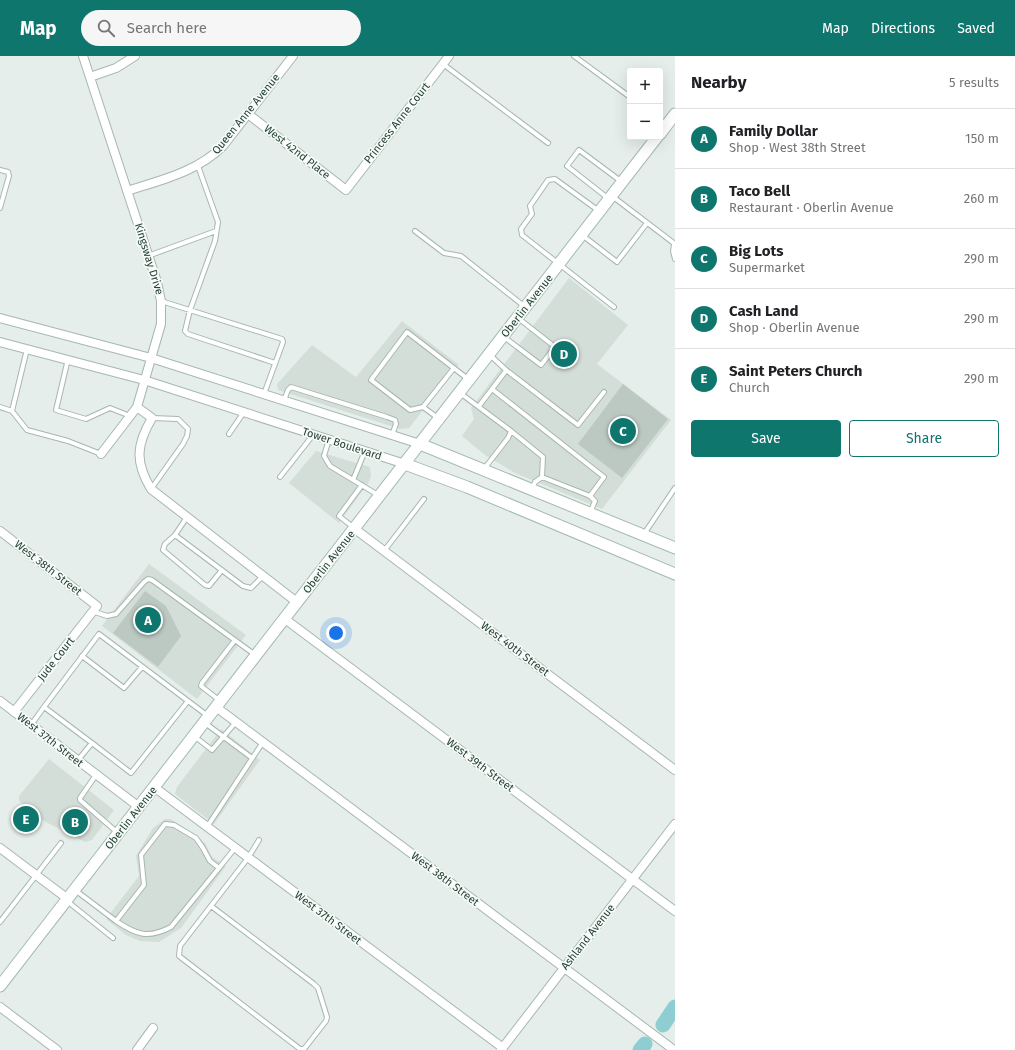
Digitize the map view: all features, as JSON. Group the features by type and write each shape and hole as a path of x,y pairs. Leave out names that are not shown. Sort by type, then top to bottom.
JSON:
{"street":[{"name":"Kingsway Drive","path":"83,56 148,256 161,301 161,324 137,407 101,454"},
{"path":"90,77 116,68 135,56"},
{"name":"Queen Anne Avenue","path":"127,191 180,174 198,166 223,146 293,56"},
{"name":"Princess Anne Court","path":"346,190 449,56"},
{"name":"West 42nd Place","path":"248,114 346,190"},
{"path":"663,125 675,114"},
{"name":"Oberlin Avenue","path":"0,986 655,140"},
{"path":"0,318 151,358 420,444 675,548"},
{"name":"Tower Boulevard","path":"0,342 144,380 405,464 474,490 675,574"},
{"path":"137,407 152,418 141,439 139,461 151,489 298,602"},
{"name":"West 40th Street","path":"355,529 675,770"},
{"name":"West 38th Street","path":"0,531 95,608"},
{"name":"Jude Court","path":"14,712 95,608"},
{"name":"West 39th Street","path":"285,619 675,911"},
{"name":"West 37th Street","path":"0,701 139,808"},
{"name":"West 38th Street","path":"219,704 236,722 674,1050"},
{"name":"West 37th Street","path":"154,787 502,1049"},
{"name":"Ashland Avenue","path":"502,1049 675,824"},
{"path":"0,848 67,900"},
{"path":"0,1007 57,1050"},
{"path":"137,1050 153,1028"}],"lane":[{"path":"574,56 627,95"},
{"path":"443,64 548,143"},
{"path":"622,182 579,150 567,166 674,244 673,251 675,259"},
{"path":"198,166 218,222 215,241 190,310 185,331 188,334 275,363"},
{"path":"0,170 8,172 9,176 0,208"},
{"path":"600,212 555,179 548,180 530,206 532,214 521,229 522,235 614,308"},
{"path":"582,235 617,262 647,223"},
{"path":"148,256 216,231"},
{"path":"415,231 444,253 461,256 526,308"},
{"path":"161,301 282,339 283,342 264,394"},
{"path":"504,336 541,365 555,347 518,318"},
{"path":"454,368 423,407 410,410 371,380 408,332 470,380"},
{"path":"12,411 27,349"},
{"path":"489,355 506,370 578,425 604,392"},
{"path":"68,359 56,410 86,419 110,408 131,416"},
{"path":"479,406 506,370"},
{"path":"284,400 288,390 291,387 380,415 395,420 396,424 392,435"},
{"path":"492,389 604,477 590,496"},
{"path":"460,393 479,406 543,457 542,477 536,482 532,489"},
{"path":"423,407 440,419"},
{"path":"0,408 12,411 27,430 68,441 101,454"},
{"path":"228,434 244,412"},
{"path":"151,489 183,444 187,436 188,429 178,419 152,418"},
{"path":"483,470 508,438 511,431"},
{"path":"280,477 314,434"},
{"path":"329,439 324,456 330,466 380,496"},
{"path":"353,480 365,451"},
{"path":"542,477 590,496 595,502 590,513"},
{"path":"355,529 339,516 362,486"},
{"path":"644,535 674,494 675,488"},
{"path":"384,551 424,499"},
{"path":"187,517 175,534 165,544 163,550 205,585 209,586 212,584 222,570"},
{"path":"175,534 248,588 255,586 263,576"},
{"path":"95,608 107,616 116,614 144,582 148,579 152,580 256,656"},
{"path":"31,725 99,634 188,701 224,737 252,758"},
{"path":"219,704 201,686 235,640"},
{"path":"82,656 124,688 142,667"},
{"path":"44,707 131,773 188,701"},
{"path":"194,736 212,750 236,722"},
{"path":"207,826 263,742"},
{"path":"78,761 92,743"},
{"path":"96,775 80,800 118,834"},
{"path":"116,921 144,886 142,855 165,824 174,824 196,838 210,861 219,868"},
{"path":"211,906 318,988 327,1017 326,1021 304,1049 300,1049 179,956 180,946 248,858 259,840"},
{"path":"0,922 61,843"},
{"path":"75,890 116,921 138,934 151,935 171,927 235,848"},
{"path":"67,900 113,938"}],"shaded area":[{"path":"569,278 628,325 597,364 671,420 602,509 515,473 485,455 462,436 474,419 471,408"},
{"path":"402,321 459,365 409,428 400,429 278,390 277,384 312,345 356,377"},
{"path":"316,451 370,467 371,476 369,482 339,523 289,483"},
{"path":"149,564 246,635 197,699 102,626"},
{"path":"221,729 260,760 214,824 175,794 177,787"},
{"path":"49,759 114,810 92,840 85,842 44,821 19,801 19,796"},
{"path":"165,819 171,819 205,843 212,857 226,866 181,928 159,942 140,941 126,935 106,919 139,876 136,856 153,828"}],"building":[{"path":"623,384 668,419 622,478 578,444"},
{"path":"145,591 166,606 181,636 158,667 113,633"},
{"path":"67,810 88,826 83,833 62,818"}],"waterway":[{"path":"663,1025 675,1007"},
{"path":"640,1050 645,1044"}],"place":[{"name":"Cash Land","path":"564,354"},
{"name":"Big Lots","path":"623,431"},
{"name":"Family Dollar","path":"148,620"},
{"name":"Saint Peters Church","path":"26,819"},
{"name":"Taco Bell","path":"75,822"}]}
